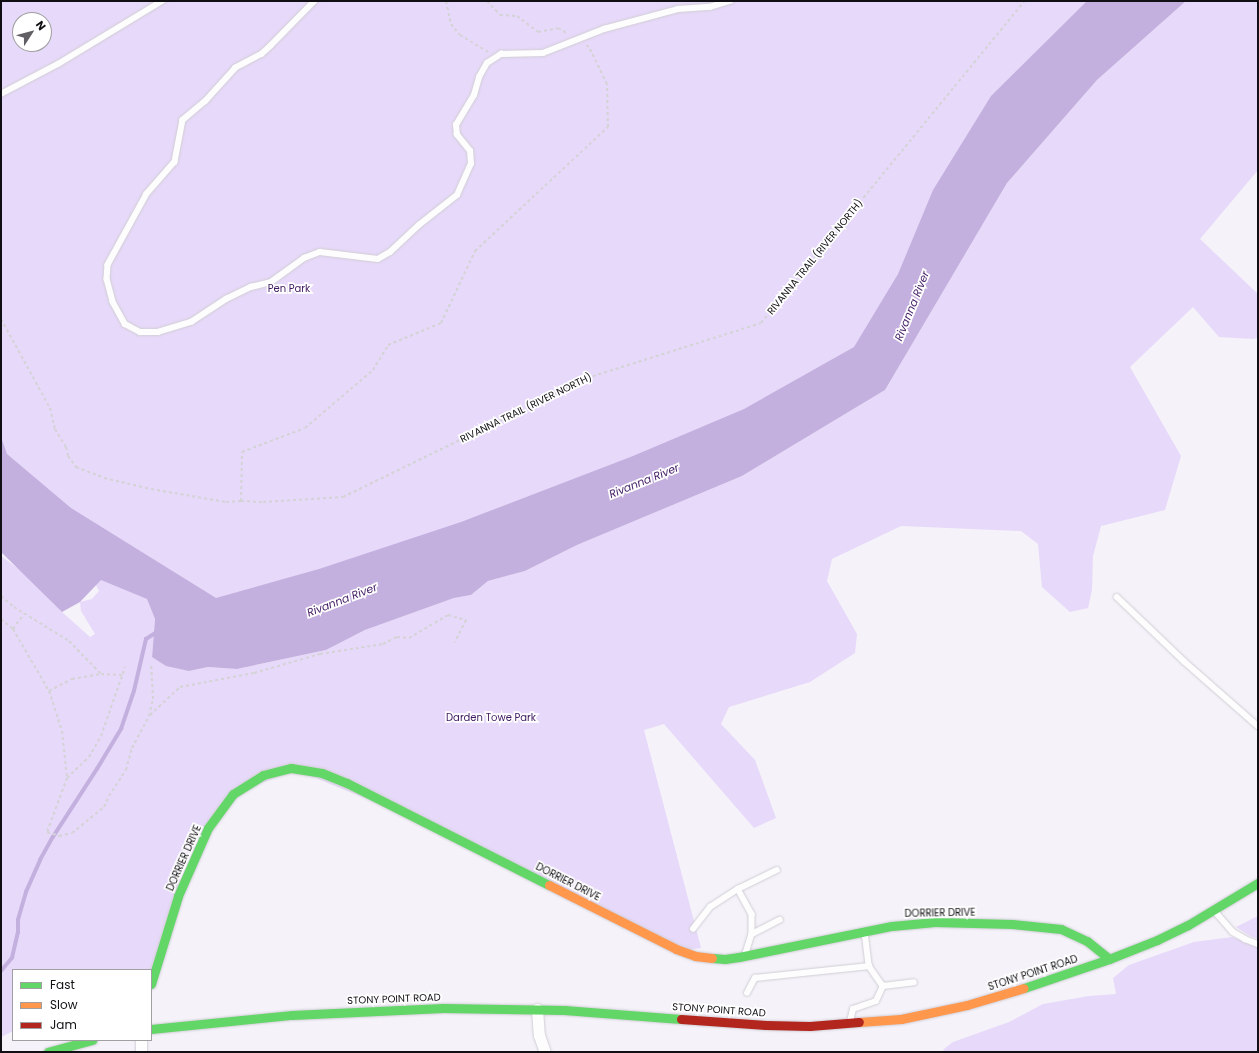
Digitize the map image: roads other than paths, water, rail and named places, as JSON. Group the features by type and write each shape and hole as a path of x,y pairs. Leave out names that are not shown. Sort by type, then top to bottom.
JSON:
{"main road":[{"name":"DORRIER DRIVE","path":"152,981 178,896 208,828 234,794 247,784 263,774 290,768 322,773 347,783 676,949 695,956 710,958 746,956 892,926 935,922 1040,926 1074,934 1109,959"},
{"name":"STONY POINT ROAD","path":"152,1029 265,1017 443,1008 537,1009 631,1014 766,1025 810,1026 901,1019 967,1005 1044,982 1109,959 1157,940 1214,910 1258,883"},
{"path":"48,1052 88,1041"}],"street":[{"path":"537,1009 539,1035 545,1052"},
{"path":"141,1041 141,1052"}],"lane":[{"path":"1,94 58,64 162,1"},
{"path":"315,1 271,46 262,54 236,68 206,101 183,120 175,162 147,194 108,265 107,279 113,302 125,324 140,332 158,332 191,322 226,299 251,288 271,282 304,258 320,252 378,259 390,252 419,225 457,195 471,164 470,151 458,135 456,125 474,95 479,78 487,63 501,54 543,53 604,29 678,9 710,7 730,1"},
{"path":"1117,597 1184,662 1258,726"},
{"path":"693,929 710,907 738,889 777,870"},
{"path":"738,889 752,914 752,934 746,956"},
{"path":"1214,910 1234,932 1245,939 1258,944"},
{"path":"752,934 780,920"},
{"path":"865,932 869,966 883,986"},
{"path":"747,993 755,978 869,966"},
{"path":"883,986 914,982"},
{"path":"850,1024 853,1009 876,1001 883,986"}],"water":[{"name":"Rivanna River","path":"1087,1 1186,1 1097,80 1007,183 885,390 742,476 577,545 525,571 488,581 471,595 454,598 365,630 326,650 237,669 208,667 189,671 166,666 152,657 155,619 147,599 101,580 80,602 62,612 1,552 1,437 7,454 71,508 216,598 319,569 461,522 633,456 744,409 854,347 898,274 933,190 991,96"}],"waterway":[{"path":"1,971 12,958 18,933 18,920 26,892 40,860 121,729 134,691 146,639 157,632"}],"park label":[{"name":"Pen Park","path":"289,289"},
{"name":"Darden Towe Park","path":"491,718"}]}
